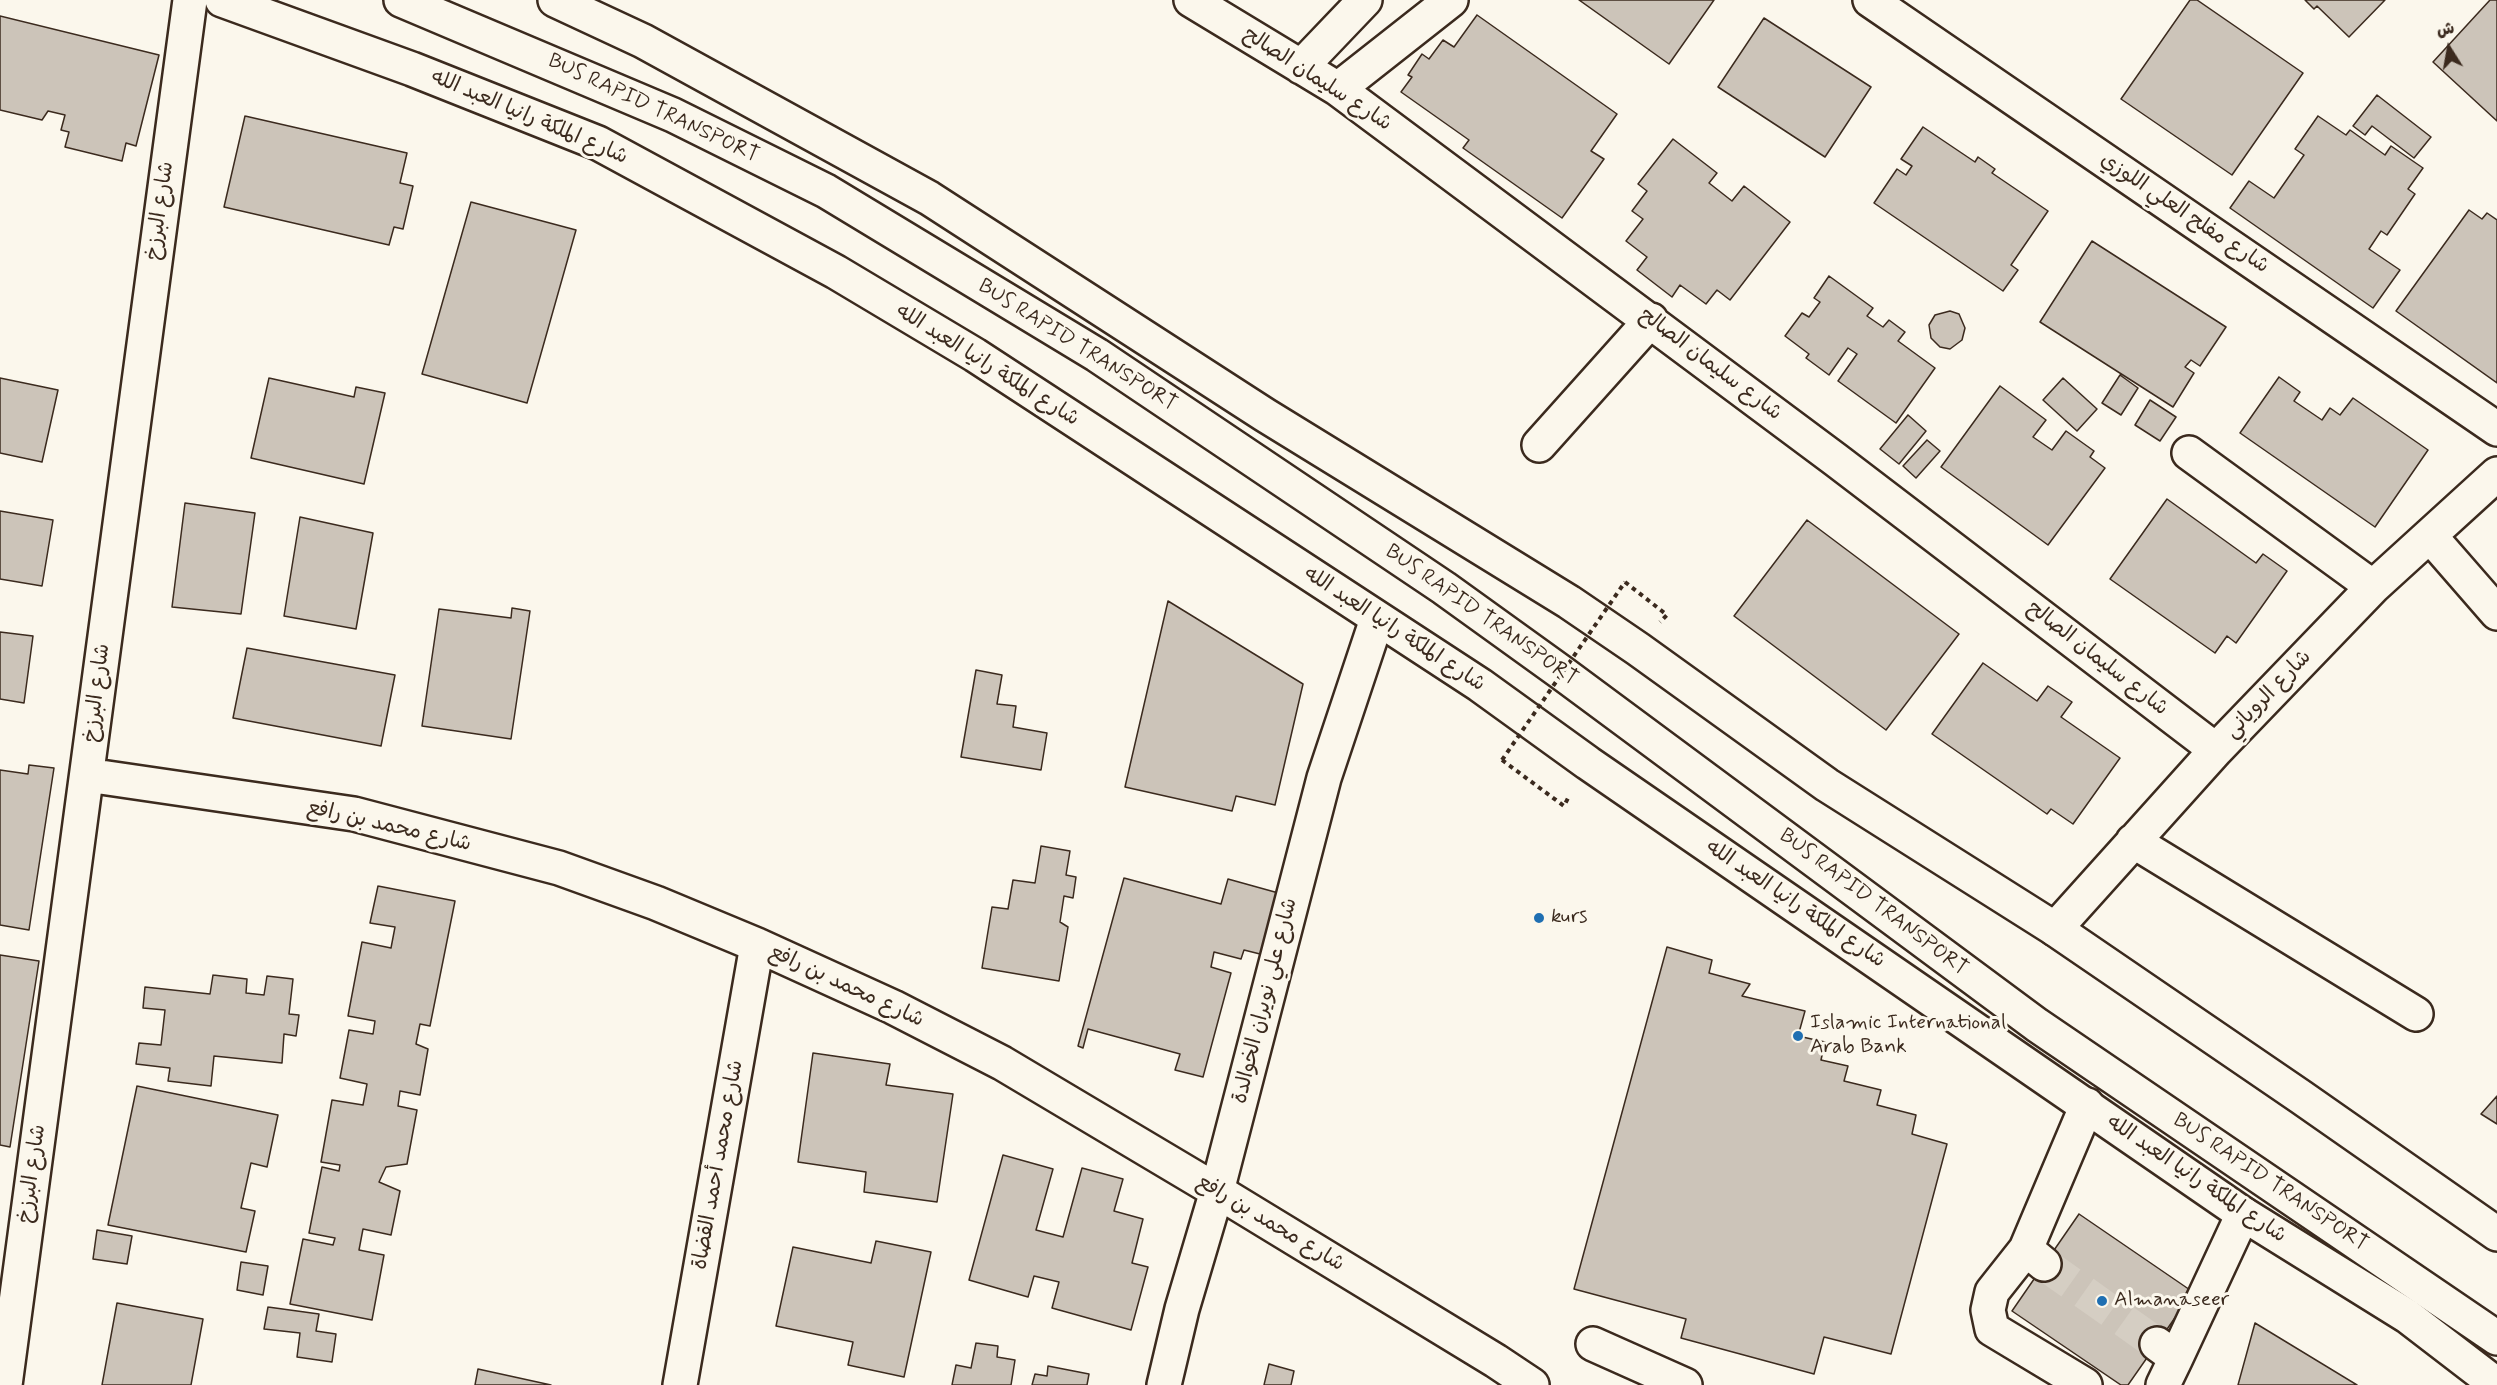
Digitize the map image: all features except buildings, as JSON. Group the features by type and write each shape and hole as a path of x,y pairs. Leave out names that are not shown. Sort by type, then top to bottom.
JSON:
{"street":[{"name":"شارع البرزخ","path":"5,1385 189,0"},
{"name":"شارع الملكة رانيا العبد الله","path":"222,0 412,69 598,143 836,272 975,355 1480,685 1588,763 2244,1214 2407,1316 2497,1385"},
{"name":"BUS RAPID TRANSPORT","path":"401,0 673,115 826,191 1097,355 1444,588 1568,664 2099,1047 2497,1314"},
{"name":"BUS RAPID TRANSPORT","path":"439,0 691,101 854,186 1106,345 1515,612 1568,664 2037,1025 2497,1338"},
{"path":"555,0 643,41 929,198 1265,415 1569,602 1827,785 2055,929 2497,1234"},
{"name":"شارع سليمان الصالح","path":"1191,0 1338,89 1651,320 2216,750"},
{"path":"1301,67 1365,0"},
{"path":"1338,89 1450,0"},
{"name":"شارع مفلح العلي اللوزي","path":"1870,0 2497,429"},
{"path":"1539,445 1651,320"},
{"path":"2188,453 2373,587"},
{"name":"شارع الروياني","path":"2055,929 2216,750 2373,587 2497,474"},
{"path":"2430,536 2497,613"},
{"name":"شارع علي نويران الخوالدة","path":"1164,1385 1182,1310 1217,1191 1324,778 1377,619"},
{"name":"شارع محمد بن رافع","path":"87,775 354,814 559,868 656,903 757,945 892,1007 1002,1064 1217,1191 1532,1385"},
{"path":"2133,842 2416,1014"},
{"name":"شارع محمد أحمد القضاة","path":"680,1385 757,945"},
{"path":"2085,1385 1992,1329 1988,1310 1992,1292 2035,1257 2086,1105"},
{"path":"2165,1363 2244,1214"},
{"path":"1593,1344 1685,1385"}],"path":[{"path":"1563,806 1502,760 1625,582 1666,615"}],"tunnel":[{"path":"2044,1264 2157,1344"}],"place":[{"name":"kurs","path":"1539,918"},
{"name":"Islamic International Arab Bank","path":"1798,1036"},
{"name":"Almanaseer","path":"2102,1301"}]}
